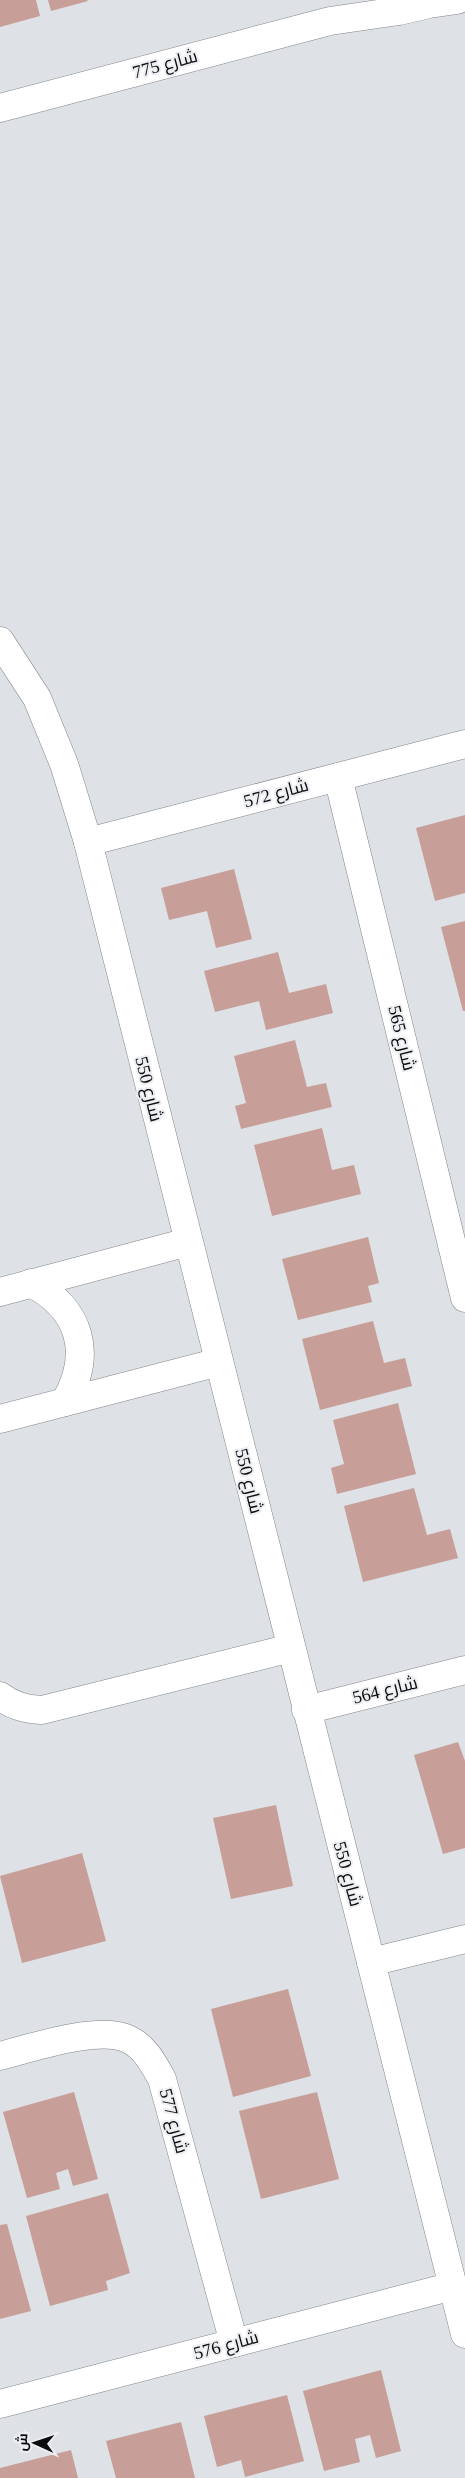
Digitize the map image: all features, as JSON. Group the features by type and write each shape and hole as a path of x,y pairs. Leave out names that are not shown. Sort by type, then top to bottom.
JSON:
{"street":[{"name":"شارع 775","path":"330,20 376,0"},
{"name":"شارع 775","path":"0,108 330,20 399,11 457,0"},
{"name":"شارع 550","path":"0,641 37,698 64,764 88,842 290,1648 465,2334"},
{"name":"شارع 572","path":"88,842 465,744"},
{"name":"شارع 565","path":"338,777 465,1298"},
{"path":"0,1292 188,1242"},
{"path":"31,1283 48,1292 61,1304 72,1319 78,1336 81,1353 79,1370 74,1387 65,1402"},
{"path":"0,1419 218,1362"},
{"path":"0,1696 9,1703 25,1709 42,1710 290,1648"},
{"name":"شارع 564","path":"306,1710 465,1670"},
{"path":"371,1962 465,1939"},
{"name":"شارع 577","path":"0,2056 84,2035 128,2038 146,2052 162,2079 234,2342"},
{"name":"شارع 576","path":"0,2404 453,2286"}],"building":[{"path":"0,0 36,0 40,16 0,27"},
{"path":"48,0 87,0 88,1 51,11"},
{"path":"465,815 465,893 435,901 416,828"},
{"path":"234,869 252,939 216,948 207,911 169,920 161,888"},
{"path":"465,921 465,1011 463,1011 441,927"},
{"path":"278,952 289,993 326,984 333,1013 266,1030 259,1001 215,1012 204,971"},
{"path":"295,1040 307,1087 326,1083 332,1107 241,1129 235,1106 246,1103 234,1056"},
{"path":"322,1128 332,1170 354,1165 361,1194 272,1216 254,1145"},
{"path":"368,1237 379,1283 368,1286 372,1302 298,1320 282,1259"},
{"path":"373,1321 384,1363 405,1358 412,1386 320,1410 302,1339"},
{"path":"398,1403 416,1474 337,1494 331,1468 344,1464 333,1420"},
{"path":"414,1488 427,1535 450,1529 458,1558 363,1582 344,1506"},
{"path":"458,1742 465,1761 465,1848 443,1854 414,1755"},
{"path":"276,1805 293,1886 231,1899 213,1818"},
{"path":"82,1853 106,1941 22,1963 0,1876"},
{"path":"288,1989 311,2076 233,2097 211,2009"},
{"path":"74,2092 98,2179 73,2186 68,2169 56,2173 60,2189 27,2198 3,2112"},
{"path":"317,2092 339,2179 261,2199 239,2111"},
{"path":"108,2193 130,2273 106,2281 108,2290 50,2306 26,2216"},
{"path":"7,2224 31,2311 0,2319 0,2225"},
{"path":"381,2370 401,2451 376,2458 370,2435 355,2439 360,2462 324,2471 303,2391"},
{"path":"287,2395 304,2461 245,2477 241,2460 217,2467 204,2416"},
{"path":"181,2422 195,2478 116,2478 106,2441"},
{"path":"71,2450 78,2478 0,2478 0,2468"}]}
